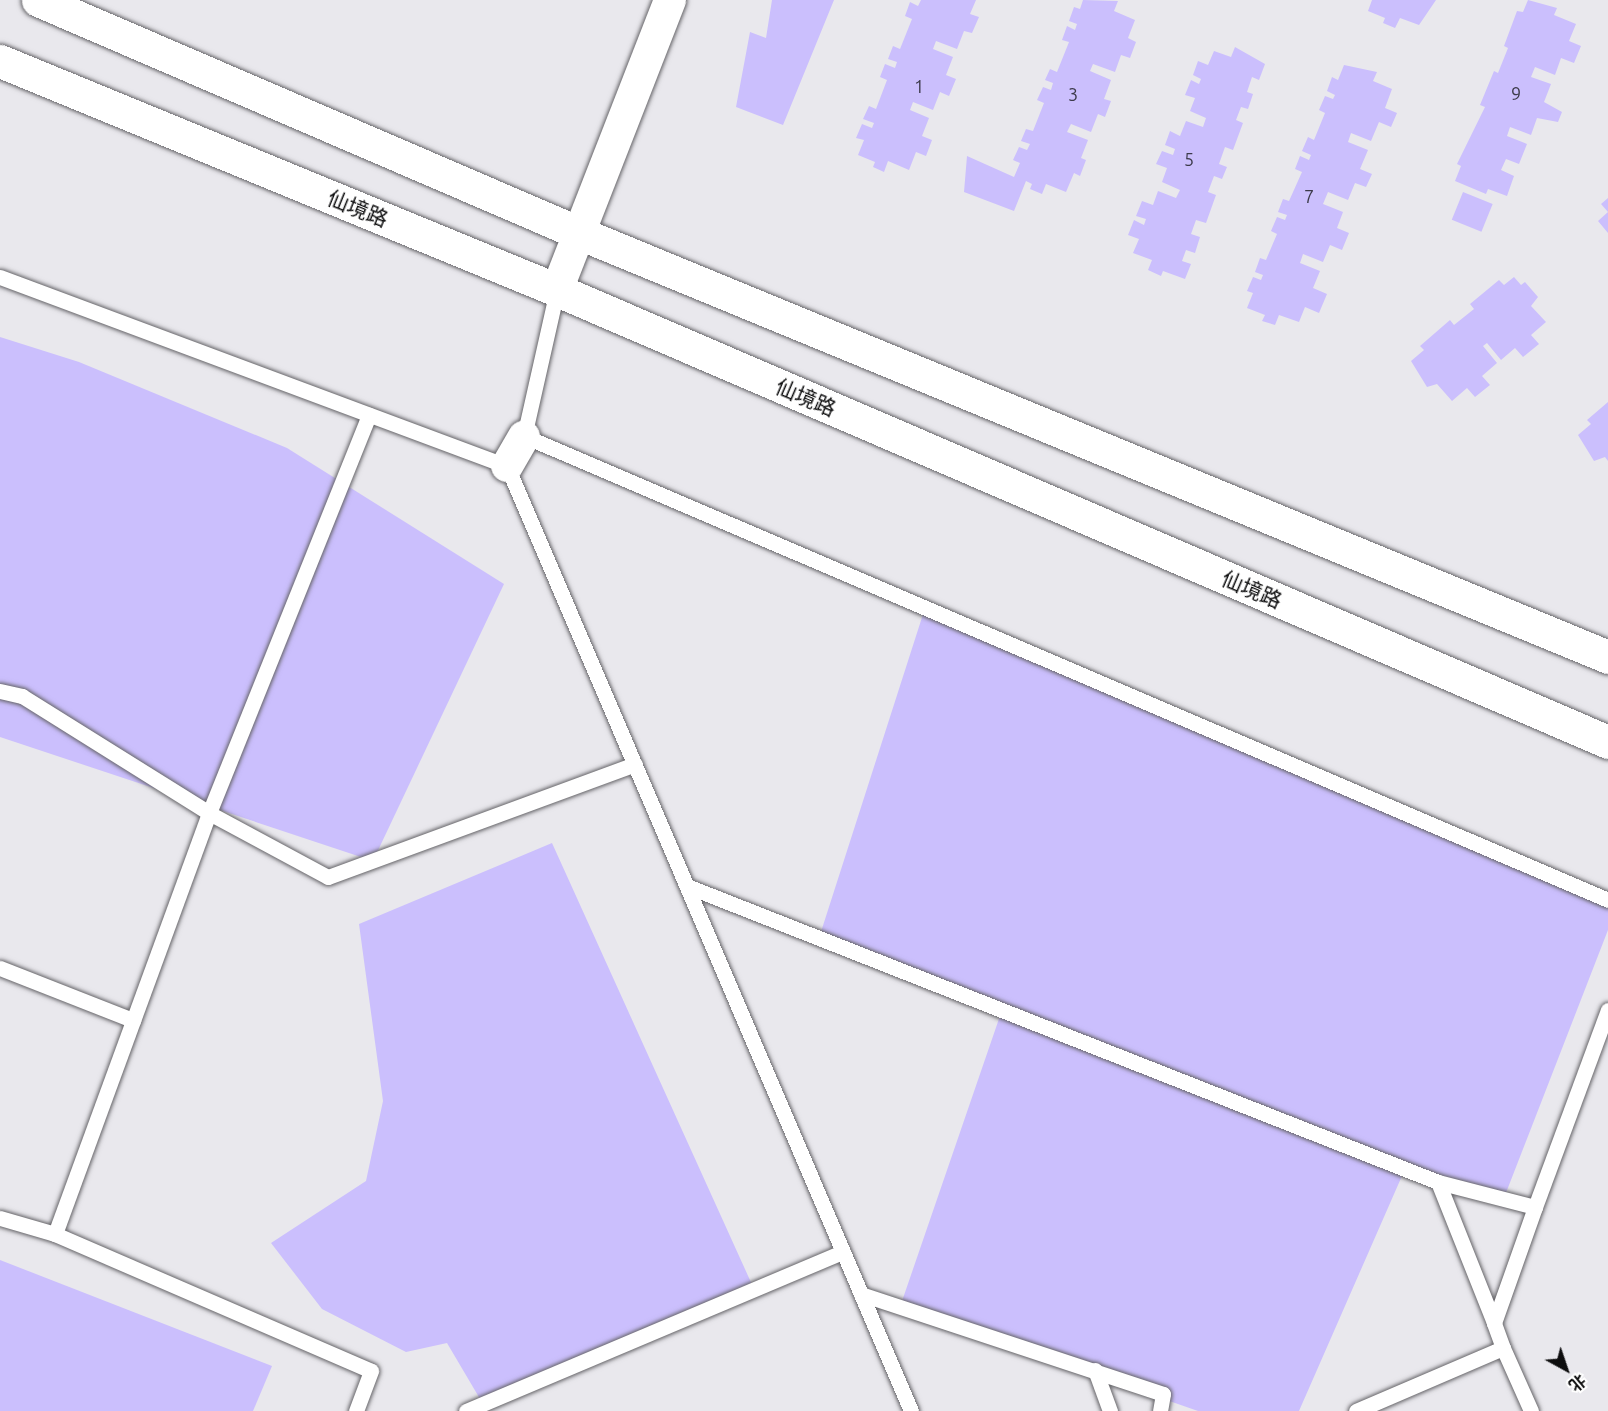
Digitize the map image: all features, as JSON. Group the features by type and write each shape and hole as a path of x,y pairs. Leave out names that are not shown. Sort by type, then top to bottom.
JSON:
{"main road":[{"path":"38,0 579,233 1608,657"},
{"name":"仙境路","path":"0,61 557,290 1608,742"}],"street":[{"path":"557,290 670,0"},
{"path":"507,466 524,436"}],"lane":[{"path":"0,278 507,466 911,1411"},
{"path":"557,290 524,436 1608,900"},
{"path":"55,1234 209,813 369,415"},
{"path":"0,691 21,696 209,813 328,877 635,764"},
{"path":"687,886 1438,1182 1535,1207"},
{"path":"0,968 133,1020"},
{"path":"1494,1323 1608,1010"},
{"path":"1438,1182 1503,1348 1531,1411"},
{"path":"0,1218 55,1234 371,1371 356,1411"},
{"path":"466,1411 843,1252"},
{"path":"861,1294 1163,1394 1160,1411"},
{"path":"1356,1411 1503,1348"},
{"path":"1095,1370 1110,1411"}],"building":[{"path":"772,0 834,0 783,125 736,107 750,32 766,38"},
{"path":"921,0 976,0 970,14 979,17 972,33 964,31 957,49 936,41 933,49 953,57 946,75 956,79 949,96 940,92 933,110 913,102 910,110 929,118 922,136 932,140 926,156 916,152 909,170 888,161 884,172 873,167 875,162 858,155 864,140 856,138 862,124 872,128 874,123 863,119 869,106 876,109 887,80 880,77 885,64 895,68 897,62 888,59 893,46 900,49 912,19 905,16 910,2 918,6"},
{"path":"1083,0 1118,1 1114,11 1135,20 1128,38 1136,42 1130,58 1121,55 1115,72 1093,64 1090,71 1111,80 1104,99 1111,101 1105,117 1098,114 1091,132 1071,124 1067,132 1088,140 1081,158 1086,160 1080,176 1074,173 1066,192 1046,184 1042,194 1030,189 1032,184 1026,181 1014,211 964,192 967,156 1014,177 1020,163 1013,160 1019,147 1027,150 1030,144 1021,141 1026,129 1033,131 1044,103 1037,100 1043,87 1051,90 1053,83 1045,80 1050,69 1057,72 1069,42 1062,40 1067,26 1075,30 1077,24 1069,21 1074,7 1080,9"},
{"path":"1372,0 1436,0 1419,25 1400,18 1395,28 1383,23 1385,18 1368,11"},
{"path":"1528,0 1557,8 1554,15 1576,24 1569,41 1581,46 1574,63 1561,58 1555,75 1535,67 1531,77 1551,84 1544,102 1562,112 1558,122 1537,118 1531,135 1510,127 1507,136 1527,144 1519,164 1506,159 1501,170 1514,176 1507,196 1488,189 1486,194 1455,181 1461,166 1457,164 1485,107 1480,105 1494,71 1498,73 1508,48 1504,46 1517,11 1523,12"},
{"path":"1235,47 1265,64 1259,80 1252,77 1247,92 1253,94 1248,109 1241,107 1236,120 1243,123 1233,150 1225,147 1219,164 1227,167 1222,179 1214,176 1208,192 1216,195 1206,223 1196,220 1191,234 1200,237 1195,253 1186,250 1182,261 1191,264 1185,279 1163,271 1161,276 1148,270 1152,260 1133,253 1139,239 1128,235 1134,220 1144,225 1146,219 1136,216 1142,201 1153,205 1158,191 1176,198 1180,190 1162,182 1167,168 1156,164 1162,151 1173,155 1175,149 1165,145 1170,131 1180,136 1186,121 1203,127 1206,118 1190,111 1195,98 1185,95 1191,80 1199,84 1201,79 1193,75 1198,61 1208,65 1214,51 1231,57"},
{"path":"1344,65 1377,72 1373,81 1392,89 1385,108 1397,113 1391,127 1379,122 1371,141 1351,133 1348,142 1368,150 1360,169 1372,174 1366,187 1355,183 1348,200 1328,192 1323,204 1343,212 1337,228 1349,233 1342,250 1330,245 1323,262 1303,254 1300,263 1320,271 1313,288 1327,294 1319,313 1305,307 1299,322 1279,315 1275,325 1262,321 1265,315 1247,308 1253,293 1247,291 1253,277 1261,280 1263,275 1255,272 1260,258 1266,260 1277,234 1271,231 1277,217 1285,220 1287,215 1278,212 1283,199 1289,201 1302,172 1295,169 1300,156 1309,160 1311,155 1302,151 1308,137 1314,140 1325,113 1319,110 1325,96 1333,99 1335,95 1327,91 1332,77 1338,80"},
{"path":"1463,192 1493,204 1481,232 1452,220"},
{"path":"1608,198 1608,212 1601,204"},
{"path":"1608,212 1608,233 1598,221"},
{"path":"1514,277 1521,285 1525,282 1538,297 1531,306 1546,322 1531,335 1539,344 1523,357 1515,348 1501,360 1487,343 1483,346 1497,363 1482,376 1490,385 1475,397 1467,388 1452,401 1437,384 1427,387 1411,361 1424,350 1420,346 1450,320 1454,325 1474,309 1470,304 1499,280 1504,285"},
{"path":"0,337 79,362 287,448 504,584 373,861 0,737"},
{"path":"1608,402 1608,461 1605,457 1594,461 1578,435 1591,424 1587,420"},
{"path":"925,608 1608,900 1608,930 1504,1198 1405,1169 1299,1411 1198,1411 900,1307 1002,1010 819,938"},
{"path":"552,843 754,1289 483,1404 447,1343 406,1352 322,1309 271,1243 366,1181 383,1101 359,924"},
{"path":"0,1260 272,1366 253,1411 0,1411"}]}
